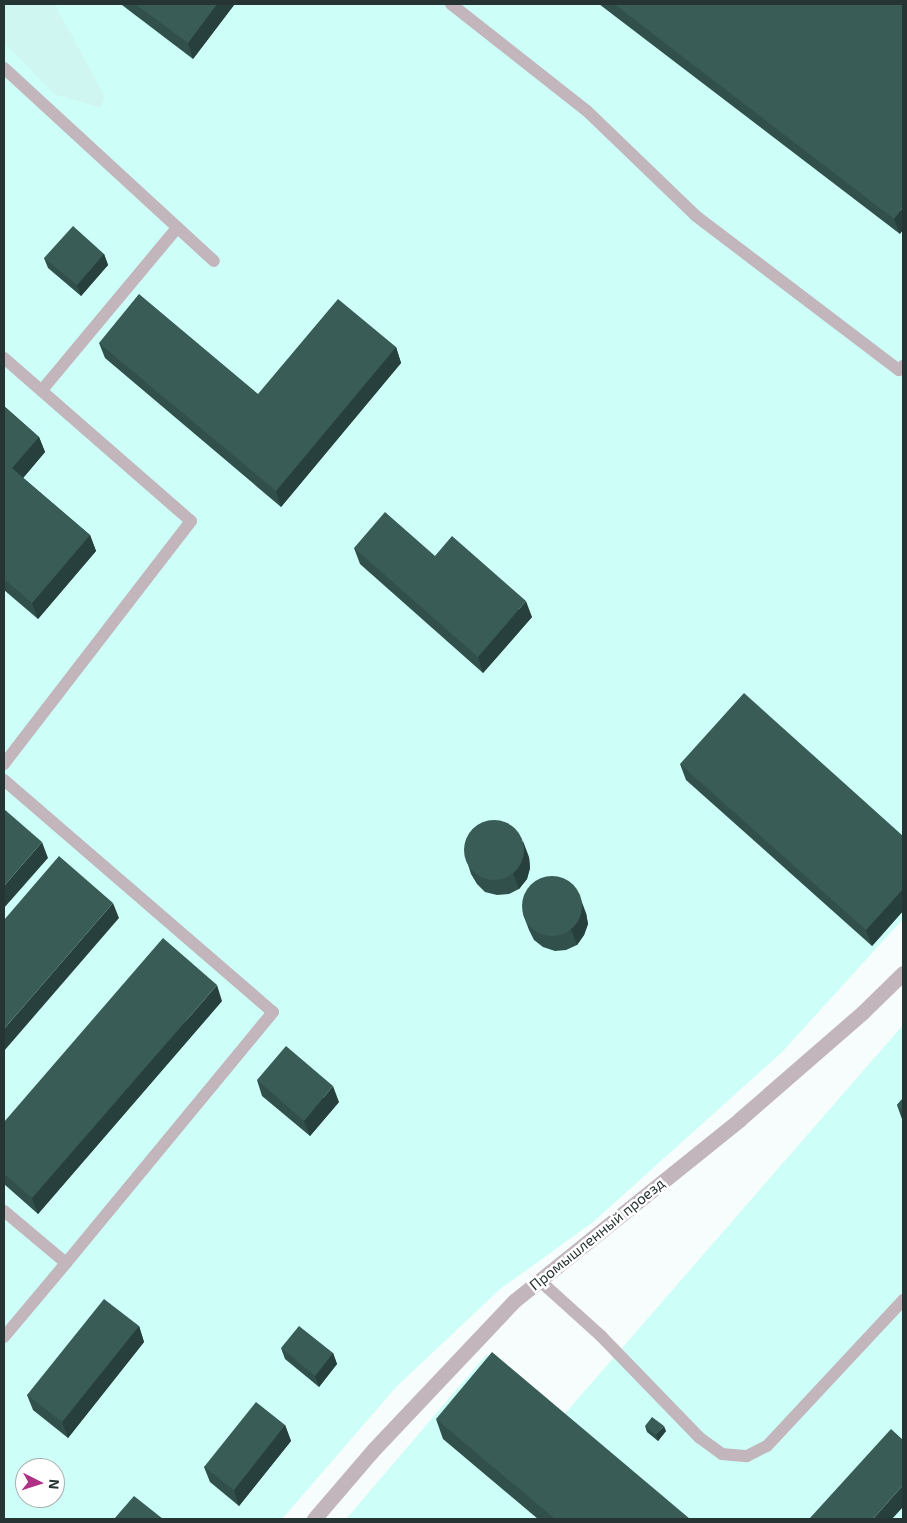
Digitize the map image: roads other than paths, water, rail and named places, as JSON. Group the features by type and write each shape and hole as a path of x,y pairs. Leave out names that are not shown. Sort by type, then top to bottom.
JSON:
{"street":[{"name":"Промышленный проезд","path":"314,1519 374,1449 500,1315 539,1280 740,1119 863,1012 903,973"}],"lane":[{"path":"451,4 587,111 696,216 899,370 903,366"},
{"path":"4,68 214,261"},
{"path":"42,390 177,228"},
{"path":"4,358 191,521 4,764"},
{"path":"4,780 273,1012 4,1337"},
{"path":"4,1212 66,1263"},
{"path":"539,1280 601,1336 700,1438 722,1454 747,1456 767,1446 903,1300"}]}
